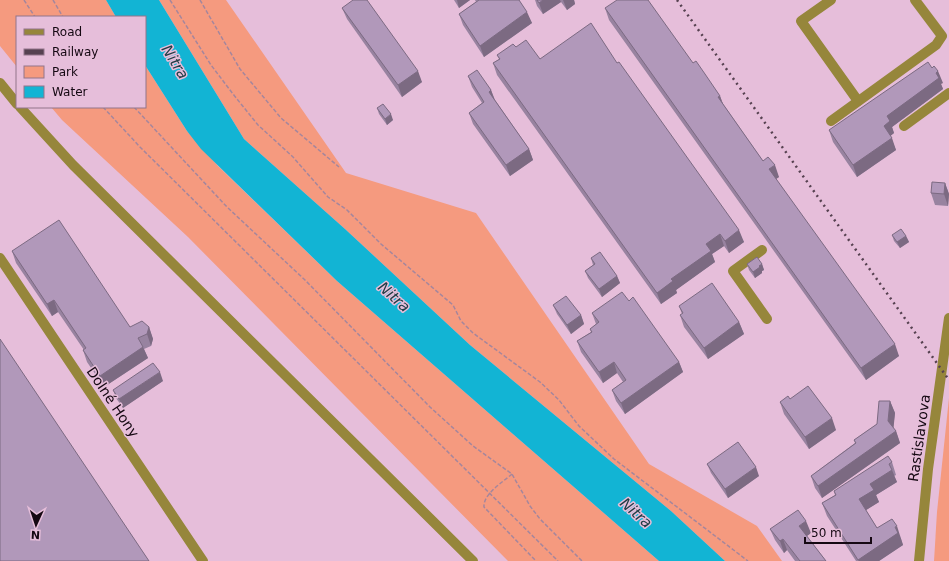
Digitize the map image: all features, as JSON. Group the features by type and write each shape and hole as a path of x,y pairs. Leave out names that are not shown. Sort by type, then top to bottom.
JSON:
{"street":[{"path":"831,0 801,21 858,101"},
{"path":"830,121 936,45 942,36 915,0"},
{"path":"0,83 16,103"},
{"path":"904,126 949,93"},
{"path":"21,108 73,165 473,561"},
{"path":"762,250 733,271 767,319"},
{"name":"Dolné Hony","path":"0,258 203,561"},
{"name":"Rastislavova","path":"919,561 926,484 949,318"}],"path":[{"path":"24,0 34,16"},
{"path":"53,0 62,16"},
{"path":"170,0 210,65 233,94 258,125 293,157 328,197 347,210 381,244 453,305 461,321 473,333 540,382 559,400 580,426 614,459 748,561"},
{"path":"200,0 240,70 281,118 339,167"},
{"path":"104,108 140,147 558,561"},
{"path":"135,108 227,207 305,280 435,412 473,446 512,474 530,506 540,519 582,561"},
{"path":"512,474 483,502 484,507 536,561"}],"green space":[{"path":"0,0 106,0 115,16 16,16 16,66 0,46"},
{"path":"159,0 226,0 346,173 476,213 649,464 757,526 782,561 725,561 671,511 470,345 345,229 244,139"},
{"path":"146,67 187,131 218,166 337,281 659,561 508,561 188,237 62,120 52,108 146,108"},
{"path":"949,398 949,561 934,561 937,512"}],"water":[{"name":"Nitra","path":"106,0 159,0 244,139 345,229 470,345 671,511 725,561 659,561 337,281 201,149 187,131 146,67 146,16 115,16"}],"building":[{"path":"353,0 367,0 418,71 398,85 342,8"},
{"path":"479,0 519,0 527,12 480,46 459,14"},
{"path":"617,0 648,0 693,63 696,61 720,96 718,97 763,161 768,157 775,165 769,169 895,344 861,368 605,8"},
{"path":"591,23 617,63 619,62 739,230 725,241 720,234 706,244 711,251 671,279 673,281 657,293 493,63 500,59 497,55 513,44 516,47 526,40 540,59"},
{"path":"928,62 932,68 934,66 938,71 936,73 939,78 887,116 890,121 884,126 892,138 853,165 829,130"},
{"path":"477,70 491,90 489,92 529,149 506,165 469,113 484,102 468,76"},
{"path":"383,104 391,114 385,119 377,108"},
{"path":"932,182 945,183 944,194 931,193"},
{"path":"59,220 130,327 142,321 149,327 147,334 138,338 143,347 100,376 83,350 86,348 54,300 47,304 12,251"},
{"path":"901,229 906,236 897,242 892,235"},
{"path":"600,252 617,276 599,289 585,271 595,264 591,258"},
{"path":"757,257 762,264 753,272 747,264"},
{"path":"712,283 739,322 704,348 680,315 683,313 679,306"},
{"path":"622,292 629,301 633,297 679,362 621,403 612,390 626,380 614,362 599,372 577,341 592,332 590,329 599,322 592,313"},
{"path":"566,296 581,315 567,325 553,305"},
{"path":"0,339 149,561 0,561"},
{"path":"153,363 160,372 119,399 113,390"},
{"path":"808,386 832,418 805,437 780,402 788,396 790,399"},
{"path":"879,401 890,401 888,421 896,431 818,486 811,476 856,443 854,440 877,424"},
{"path":"738,442 756,467 725,489 707,464"},
{"path":"888,456 892,462 889,464 892,470 870,484 874,490 859,499 877,528 892,519 897,526 895,527 898,533 858,560 822,503 836,495 834,491"},
{"path":"798,510 806,521 799,526 826,561 800,561 783,539 780,541 770,529"}],"railway":[{"path":"677,0 949,380"}]}
